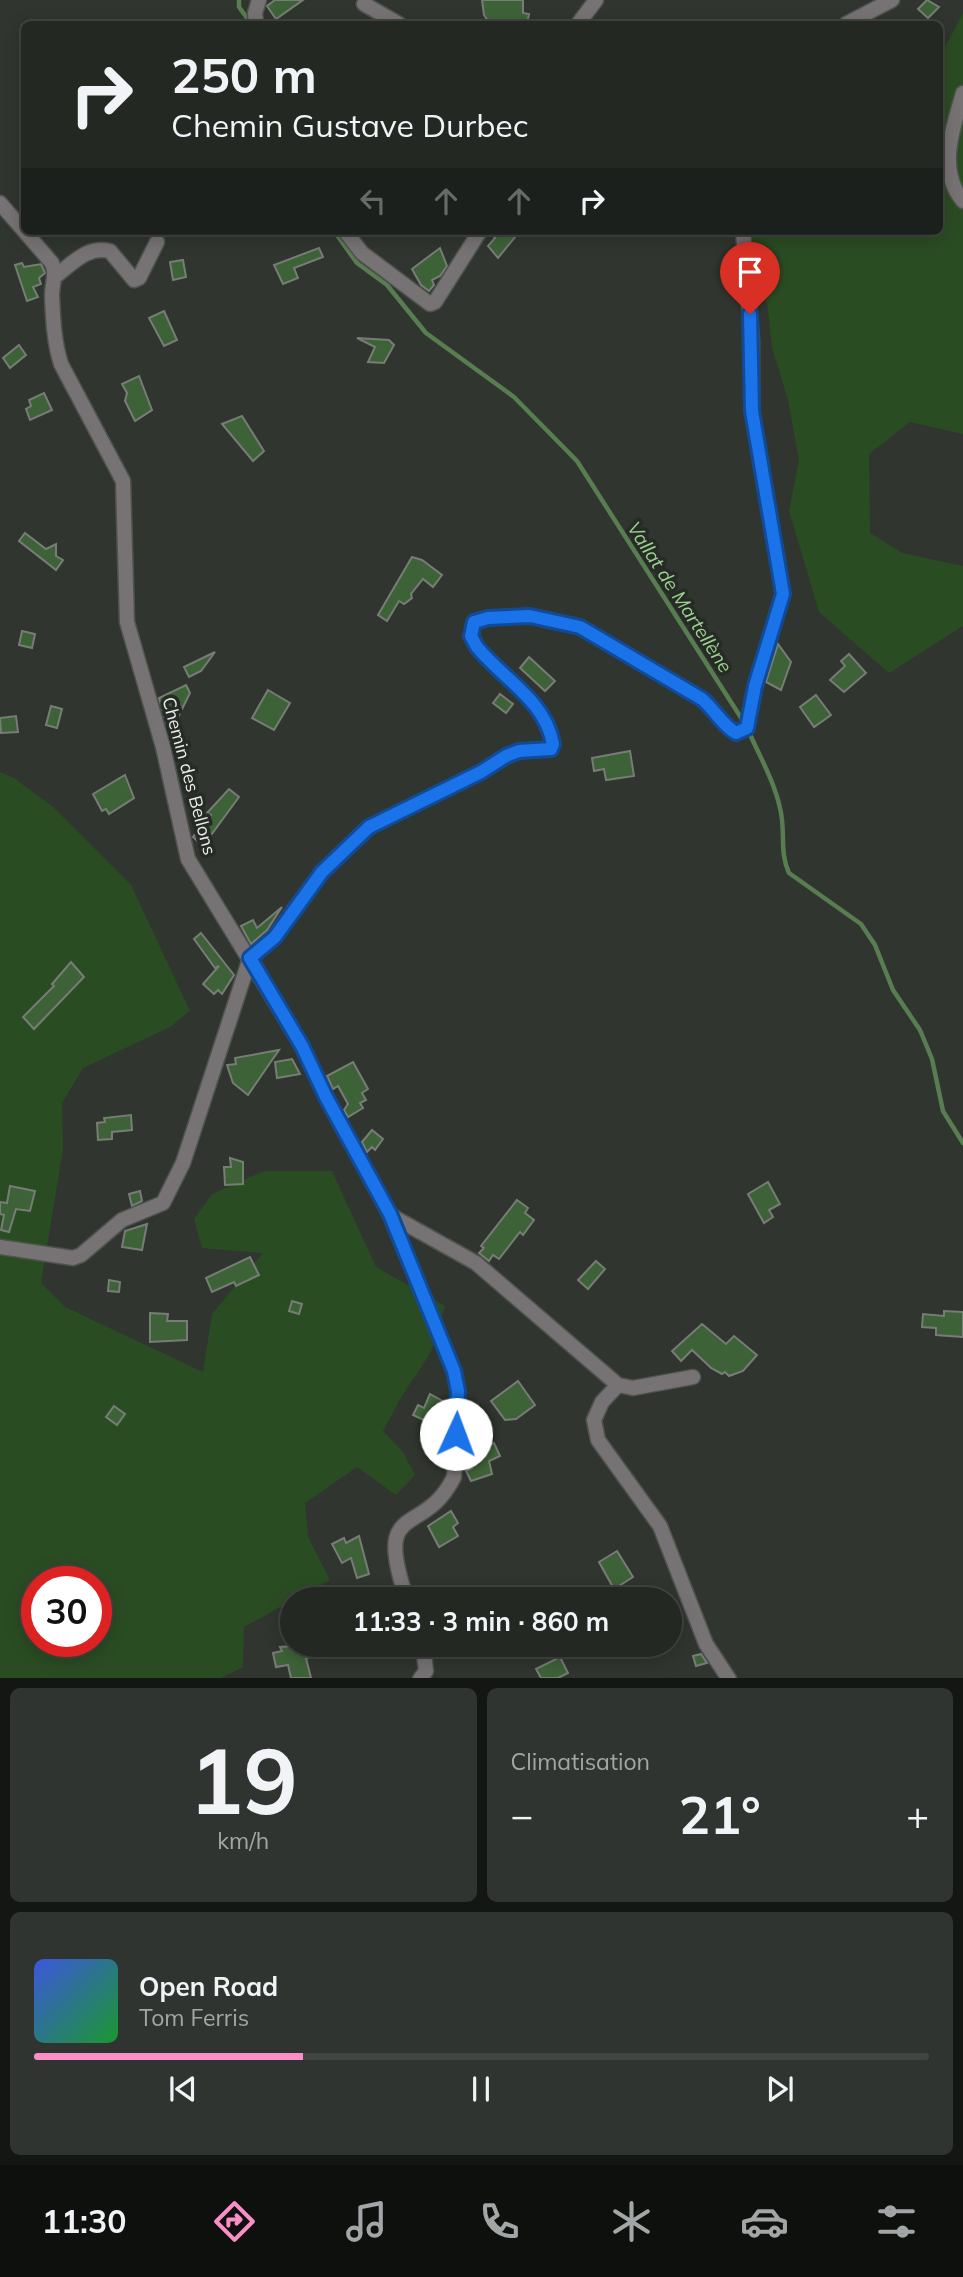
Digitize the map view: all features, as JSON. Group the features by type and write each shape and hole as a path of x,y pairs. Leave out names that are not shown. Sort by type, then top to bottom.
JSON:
{"street":[{"path":"256,21 259,0"},
{"path":"580,21 596,0"},
{"path":"852,21 892,0"},
{"path":"364,4 393,21"},
{"path":"963,93 952,129 950,151 952,188 963,201"},
{"path":"0,203 21,227"},
{"path":"28,235 52,263 57,275 89,251 99,248 110,251 134,280 139,278 158,242"},
{"path":"348,235 362,253 430,304 435,302 478,235"},
{"path":"0,1247 73,1258 81,1255 122,1220 163,1203 183,1163 250,958 275,937 322,872 369,827 481,772 506,756 519,751 551,749 553,744 550,727 542,712 477,647 471,636 474,622 488,618 530,616 580,627 702,699 728,729 736,733 747,728 755,686 783,594 752,411 752,341 743,235"},
{"name":"Chemin des Bellons","path":"57,275 52,292 56,347 61,364 123,481 127,622 163,747 188,859 302,1046 326,1097 390,1214 454,1371 458,1391 454,1477 449,1488 405,1522 396,1535 394,1555 403,1587"},
{"path":"390,1214 476,1263 618,1385 633,1388 693,1377"},
{"path":"618,1385 602,1402 594,1420 598,1440 660,1526 706,1644 729,1678"},
{"path":"424,1657 425,1676"}],"green space":[{"path":"963,13 963,84 953,113 963,109 963,434 910,422 869,454 870,533 902,553 963,566 963,626 889,673 819,612 789,511 799,460 788,400 772,348 767,302 739,290 736,235 943,235 943,51"},
{"path":"0,772 14,778 53,807 131,885 190,1011 170,1027 83,1068 62,1103 63,1149 41,1283 65,1307 203,1372 212,1314 263,1253 202,1248 194,1219 212,1194 264,1171 332,1171 376,1267 445,1306 431,1352 383,1431 403,1452 415,1475 396,1495 357,1467 305,1503 308,1537 330,1580 317,1587 280,1587 280,1607 244,1627 243,1667 221,1678 0,1678"}],"building":[{"path":"275,0 303,0 276,19 267,6"},
{"path":"482,0 523,0 523,13 529,14 528,21 488,21 484,15"},
{"path":"927,0 939,7 928,18 918,9"},
{"path":"493,235 517,235 498,258 488,246 495,238"},
{"path":"319,248 323,257 294,268 298,278 283,284 274,265"},
{"path":"440,248 447,266 440,276 432,280 434,285 429,291 421,285 412,269"},
{"path":"183,260 186,277 173,280 170,262"},
{"path":"22,263 24,267 41,264 45,273 39,278 41,284 33,287 38,297 27,301 15,265"},
{"path":"164,311 177,340 164,346 149,318"},
{"path":"357,338 389,340 394,345 384,363 368,362 375,347"},
{"path":"19,345 26,355 10,368 3,358"},
{"path":"139,376 152,410 135,421 125,401 127,393 122,384"},
{"path":"44,393 52,410 30,420 26,409 31,406 29,400"},
{"path":"242,416 264,451 253,461 222,424"},
{"path":"25,533 46,549 56,544 56,556 63,560 56,570 19,541"},
{"path":"412,557 422,560 442,575 433,587 423,579 411,594 412,598 404,604 399,601 387,621 378,615"},
{"path":"22,631 35,634 32,648 19,645"},
{"path":"778,644 791,662 781,690 766,682"},
{"path":"215,652 201,671 189,677 184,667"},
{"path":"849,654 866,673 844,692 830,680 845,666 841,661"},
{"path":"529,657 555,681 545,691 520,668"},
{"path":"186,685 190,693 178,717 167,726 159,698"},
{"path":"268,690 290,703 274,730 252,718"},
{"path":"500,694 513,704 506,713 493,703"},
{"path":"816,695 831,715 814,727 800,707"},
{"path":"51,706 62,709 57,728 46,725"},
{"path":"16,716 18,732 1,733 0,718"},
{"path":"630,751 634,776 606,780 604,769 594,771 592,758"},
{"path":"125,775 134,798 109,814 106,809 102,811 93,794"},
{"path":"229,789 239,797 203,846 193,837 211,815 207,813"},
{"path":"282,907 267,930 251,944 241,926 253,920 257,928"},
{"path":"201,933 234,975 222,994 218,990 214,994 203,984 219,966 215,968 194,939"},
{"path":"71,962 84,977 34,1029 23,1017 54,986 52,984"},
{"path":"279,1050 248,1095 233,1083 227,1065 236,1064 235,1058"},
{"path":"292,1059 300,1074 277,1078 275,1062"},
{"path":"353,1062 368,1089 362,1093 366,1100 360,1103 363,1108 348,1117 344,1110 348,1104 338,1086 333,1089 327,1076"},
{"path":"131,1115 132,1130 112,1132 112,1139 98,1140 97,1123 105,1122 104,1118"},
{"path":"372,1130 383,1139 375,1150 372,1147 367,1152 362,1142"},
{"path":"230,1158 243,1162 243,1184 225,1185 224,1167 231,1167"},
{"path":"768,1182 780,1204 769,1210 773,1217 764,1223 748,1194"},
{"path":"10,1186 35,1191 30,1211 16,1209 9,1232 1,1230 4,1215 0,1214 0,1202 7,1203"},
{"path":"140,1191 142,1201 132,1206 129,1194"},
{"path":"517,1200 528,1208 525,1213 534,1220 523,1235 520,1232 499,1259 493,1255 489,1261 479,1253 484,1248 481,1246"},
{"path":"147,1224 142,1250 122,1247 125,1231"},
{"path":"250,1257 259,1275 236,1286 234,1282 212,1292 206,1278"},
{"path":"596,1261 605,1269 588,1289 578,1280"},
{"path":"109,1280 120,1282 119,1292 108,1291"},
{"path":"292,1301 302,1304 299,1314 289,1311"},
{"path":"944,1311 963,1312 963,1337 936,1335 936,1328 922,1327 923,1314 944,1316"},
{"path":"150,1313 168,1314 167,1321 187,1321 187,1340 150,1342"},
{"path":"702,1324 726,1344 734,1336 757,1355 743,1371 729,1376 711,1368 692,1350 681,1361 672,1351"},
{"path":"518,1381 535,1405 516,1419 505,1420 491,1401"},
{"path":"430,1394 448,1404 442,1416 439,1414 437,1420 430,1417 428,1422 413,1415 418,1405 424,1408"},
{"path":"114,1406 125,1414 117,1425 106,1417"},
{"path":"473,1435 479,1449 494,1443 500,1456 489,1461 492,1474 471,1481 466,1471 472,1468 465,1455 465,1439"},
{"path":"451,1511 458,1523 453,1527 458,1536 439,1547 428,1526"},
{"path":"359,1536 369,1574 357,1578 351,1558 342,1563 332,1544 344,1538 346,1543"},
{"path":"617,1551 633,1577 613,1587 599,1562"},
{"path":"280,1651 280,1657 312,1657 306,1658 311,1678 291,1678 288,1665 276,1667 273,1653"},
{"path":"701,1654 707,1663 696,1666 693,1656"},
{"path":"560,1657 568,1673 558,1678 541,1678 536,1669"}],"waterway":[{"name":"Vallat de Martellène","path":"239,0 239,7 247,18"},
{"name":"Vallat de Martellène","path":"337,235 357,263 387,285 426,333 514,397 577,461 745,724"},
{"name":"Vallat de Martellène","path":"749,732 777,798 782,817 784,857 789,873 861,924 875,945 893,990 920,1030 932,1059 943,1111 963,1143"}],"route":[{"path":"456,1434 458,1391 454,1371 390,1214 326,1097 302,1046 250,958 275,937 322,872 369,827 481,772 506,756 519,751 551,749 553,744 550,727 542,712 477,647 471,636 474,622 480,619 530,616 580,627 702,699 728,729 736,733 747,728 755,686 783,594 752,411 750,314"}]}
